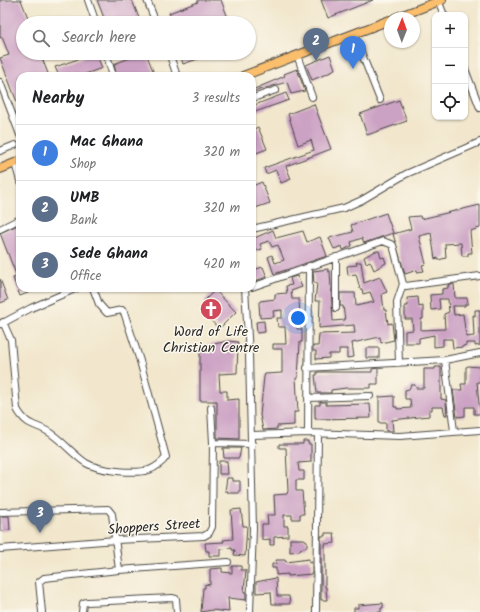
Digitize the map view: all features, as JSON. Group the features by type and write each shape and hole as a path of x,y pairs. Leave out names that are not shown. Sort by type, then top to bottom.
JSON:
{"main road":[{"path":"410,12 440,0"},
{"path":"254,72 384,22"},
{"path":"0,169 16,162"}],"street":[{"path":"88,0 94,16"},
{"path":"147,0 153,16"},
{"path":"440,0 443,12"},
{"path":"354,34 380,100"},
{"path":"297,56 312,97"},
{"path":"108,60 112,72"},
{"path":"171,60 176,72"},
{"path":"468,77 480,108"},
{"path":"0,82 16,124"},
{"path":"256,97 276,90"},
{"path":"256,228 344,208 362,200 406,174 480,142"},
{"path":"0,151 15,145"},
{"path":"0,229 16,221"},
{"path":"256,285 309,266 387,241 393,245 403,284 397,302 399,363"},
{"path":"336,257 336,308"},
{"path":"308,433 307,368 309,266"},
{"path":"403,284 408,286 480,276"},
{"path":"68,292 2,323 11,340 17,409 21,417 28,424 46,429 86,462 98,468 111,471 149,470 163,461 166,457 138,354 124,312 122,310 107,313 103,310 95,292"},
{"path":"248,292 254,528 250,612"},
{"path":"307,368 445,360 480,353"},
{"path":"445,360 454,431"},
{"path":"308,398 370,396"},
{"name":"Shoppers Street","path":"0,549 116,540 204,536 209,533 212,526 213,443 210,408"},
{"path":"252,435 308,433 400,436 480,430"},
{"path":"316,612 318,434"},
{"path":"213,443 252,444"},
{"path":"0,512 108,509 112,514 119,570"},
{"path":"42,612 40,579 119,570 228,562"},
{"path":"82,612 83,603 87,602 172,598 176,599 176,612"}],"building":[{"path":"0,0 21,0 27,16 16,16 16,60 43,60 47,72 16,72 16,100 0,58 9,55 2,37 0,38"},
{"path":"97,0 132,0 138,16 103,16"},
{"path":"198,0 221,0 227,16 170,16 169,13 198,2"},
{"path":"321,0 373,0 328,18"},
{"path":"330,55 335,69 312,80 306,65"},
{"path":"76,60 99,60 102,68 91,72 57,72 55,67"},
{"path":"125,60 149,60 153,72 116,72 114,64"},
{"path":"182,60 195,60 183,64"},
{"path":"297,69 305,91 291,94 287,82 256,91 256,88 285,76 284,74"},
{"path":"286,93 289,100 256,112 256,104"},
{"path":"399,100 407,121 367,135 360,114"},
{"path":"314,104 331,149 286,166 291,179 281,183 276,170 266,174 264,168 314,150 311,140 298,145 288,114"},
{"path":"258,127 267,149 256,153 256,128"},
{"path":"262,182 270,203 256,208 256,184"},
{"path":"480,205 480,228 470,231 472,253 468,253 468,256 462,256 461,243 445,244 446,258 438,260 438,258 435,259 431,233 419,236 426,264 422,265 424,271 417,272 417,270 405,274 393,234 411,229 408,217 420,216 421,219"},
{"path":"386,213 393,233 364,243 362,238 351,242 352,246 343,250 342,246 334,249 329,238 353,232 351,225"},
{"path":"16,226 16,274 0,233"},
{"path":"273,230 276,238 303,231 307,242 320,237 327,256 274,274 268,257 272,255 275,263 284,260 278,245 272,247 269,241 260,244 262,249 256,251 256,237"},
{"path":"379,251 381,258 384,257 386,263 374,270 370,261 366,263 364,257"},
{"path":"356,262 361,262 364,283 380,277 387,292 382,294 384,310 386,310 388,324 392,323 394,340 381,343 380,337 352,343 354,357 347,358 347,349 339,349 339,354 329,354 329,358 316,359 316,351 313,351 313,346 318,346 319,334 355,333 354,325 319,328 320,301 315,301 317,283 314,283 313,271 328,269 328,272 330,271 333,321 345,320 343,306 340,306 340,293 355,293 356,306 374,302 370,292 363,294 356,274 348,275 347,266 357,265"},
{"path":"263,267 267,277 256,281 256,269"},
{"path":"297,276 302,287 291,291 292,299 299,299 300,318 296,319 297,329 302,329 298,378 296,378 298,412 294,412 294,425 277,426 277,429 263,430 260,415 264,377 265,374 282,373 282,349 273,349 273,344 286,344 285,327 278,327 277,318 282,318 282,310 273,311 274,317 260,318 259,303 260,301 275,299 275,294 287,293 286,286 292,285 290,278"},
{"path":"16,277 16,286 13,278"},
{"path":"0,279 8,300 0,303"},
{"path":"454,284 455,298 467,298 468,304 465,304 465,306 453,306 454,315 463,314 466,337 474,336 473,315 475,316 475,310 480,310 480,345 475,346 475,343 466,343 463,347 453,348 452,339 443,339 443,346 434,347 434,335 419,338 419,343 405,343 405,331 413,330 412,319 405,319 405,306 408,306 407,298 418,297 419,307 423,306 421,330 445,329 444,314 449,312 448,299 439,299 440,309 431,310 430,295 442,294 442,289 448,288 448,285"},
{"path":"18,292 30,292 20,296"},
{"path":"213,292 217,292 236,312 219,329 203,312 209,306 204,301"},
{"path":"264,321 265,332 257,333 256,322"},
{"path":"228,341 238,342 237,373 219,374 220,391 227,391 227,400 239,399 239,439 217,438 217,401 200,401 200,347"},
{"path":"366,348 379,348 379,358 366,358"},
{"path":"435,367 441,367 441,399 446,400 447,415 445,415 443,407 432,407 432,410 429,410 429,416 392,420 393,431 386,431 386,423 379,423 379,397 394,396 394,407 397,407 397,409 411,408 410,399 405,399 405,390 409,389 411,385 415,385 416,388 424,388 424,369 435,369"},
{"path":"466,367 480,367 480,382 477,382 480,414 474,414 474,407 465,407 465,416 457,417 453,390 462,390 461,384 466,384"},
{"path":"378,368 378,384 371,384 371,388 346,388 331,390 331,393 317,393 315,375 317,375 317,372 372,372 372,369"},
{"path":"320,402 326,402 326,405 370,404 371,418 315,419 315,405 320,405"},
{"path":"303,441 308,441 308,444 311,444 311,462 298,463 299,471 304,471 304,480 296,480 296,491 302,491 304,514 300,514 300,519 292,519 292,515 284,515 284,526 288,526 288,536 274,537 274,545 270,545 270,539 262,540 262,524 268,524 267,515 275,515 274,495 287,494 288,491 286,448 279,448 279,444 303,444"},
{"path":"223,448 241,448 239,458 224,458"},
{"path":"219,461 227,461 228,474 219,474"},
{"path":"227,478 232,478 232,481 240,481 240,493 228,493 228,491 225,491"},
{"path":"241,509 243,526 247,526 245,556 234,555 235,550 232,550 232,548 221,549 221,556 209,556 209,551 206,551 205,543 224,542 223,540 233,539 231,510"},
{"path":"0,516 9,516 10,530 0,531"},
{"path":"325,533 334,533 335,543 325,544 325,587 327,600 321,600 321,536 325,536"},
{"path":"290,539 304,539 307,541 307,547 300,549 300,551 290,552"},
{"path":"309,559 309,563 312,562 312,574 288,576 288,574 276,575 276,568 272,568 272,564 276,564 276,560 285,560 286,562"},
{"path":"232,566 241,566 241,570 246,570 244,592 246,592 246,600 228,598 229,612 212,610 201,612 203,588 205,588 205,584 210,585 210,569 222,568 222,572 232,573"},
{"path":"276,578 277,596 289,596 290,604 272,604 271,592 256,593 256,582"},
{"path":"383,603 381,612 354,612 354,608 358,608 358,605"}],"place":[{"name":"UMB","path":"316,61"},
{"name":"Mac Ghana","path":"353,69"},
{"name":"Word of Life Christian Centre","path":"211,309"},
{"name":"Sede Ghana","path":"40,533"}]}
